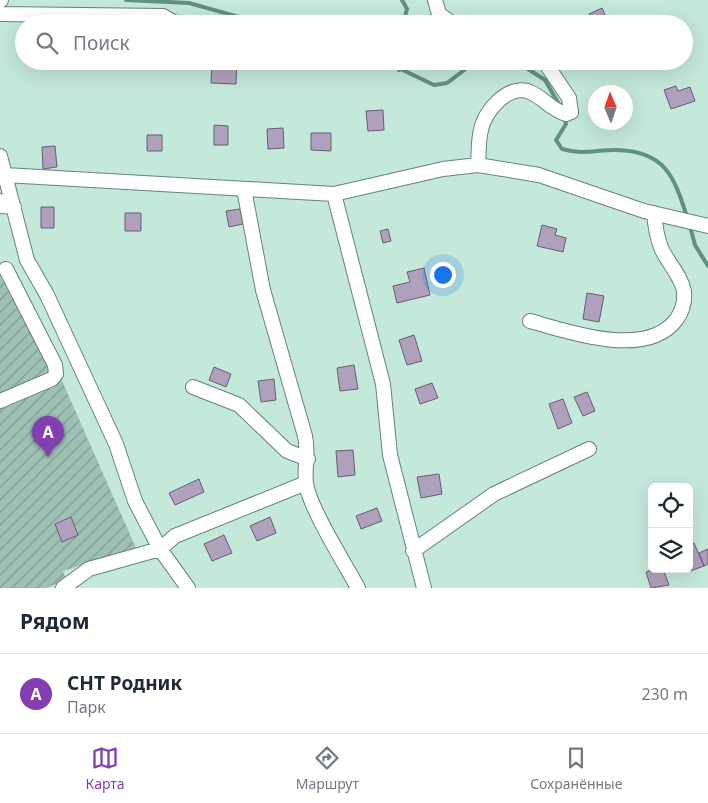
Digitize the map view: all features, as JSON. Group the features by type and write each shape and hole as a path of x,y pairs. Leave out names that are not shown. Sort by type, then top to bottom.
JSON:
{"street":[{"path":"435,0 440,15"},
{"path":"0,14 82,15"},
{"path":"478,165 481,128 493,105 505,95 519,91 530,92 556,112 566,114 571,112 568,98 550,70"},
{"path":"0,156 27,260 63,328 116,444 135,501 160,549 188,588"},
{"path":"5,175 334,194 443,169 478,165 538,174 654,213 708,226"},
{"path":"244,189 263,290 305,436 308,458 306,483 312,501 358,588"},
{"path":"334,194 383,384 390,455 424,588"},
{"path":"0,202 2,206 14,208"},
{"path":"530,321 570,333 615,340 643,338 669,328 679,315 684,303 684,291 662,250 655,230 654,213"},
{"path":"0,401 52,379 56,374 55,365 3,270 27,260"},
{"path":"193,387 239,405 287,451 308,458"},
{"path":"413,551 494,494 589,449"},
{"path":"63,588 89,569 160,549 175,536 306,483"}],"green space":[{"path":"0,271 55,365 136,548 63,571 66,579 47,588 0,588"}],"building":[{"path":"602,8 605,15 589,15"},
{"path":"212,70 237,70 236,84 211,83"},
{"path":"676,86 678,91 690,87 695,101 671,109 664,90"},
{"path":"383,110 384,130 368,131 366,111"},
{"path":"214,125 228,126 228,145 214,145"},
{"path":"283,128 284,148 268,149 267,129"},
{"path":"311,133 331,133 331,151 311,150"},
{"path":"147,135 162,135 162,151 147,151"},
{"path":"55,146 57,167 43,169 42,147"},
{"path":"41,207 54,207 54,228 41,228"},
{"path":"240,209 243,224 229,227 226,211"},
{"path":"125,213 141,213 141,231 125,231"},
{"path":"542,225 557,229 555,235 566,238 563,252 537,246"},
{"path":"388,229 391,241 383,243 380,231"},
{"path":"424,268 430,295 397,303 393,286 410,282 407,272"},
{"path":"587,293 604,296 599,322 583,319"},
{"path":"414,335 422,361 407,365 399,340"},
{"path":"354,365 358,389 340,391 337,368"},
{"path":"214,367 231,374 226,387 209,380"},
{"path":"274,379 276,400 261,402 258,381"},
{"path":"432,383 438,398 420,404 415,389"},
{"path":"587,392 595,411 583,416 574,397"},
{"path":"563,399 572,423 558,429 549,404"},
{"path":"353,450 355,475 338,477 336,451"},
{"path":"439,474 442,494 421,498 417,477"},
{"path":"199,479 204,492 175,505 169,493"},
{"path":"377,508 382,521 361,529 356,516"},
{"path":"71,517 78,535 62,542 55,524"},
{"path":"270,517 276,533 257,541 250,526"},
{"path":"224,535 232,553 212,561 204,544"},
{"path":"693,543 704,566 693,570"},
{"path":"708,549 708,564 704,566 699,553"},
{"path":"646,572 664,573 669,585 651,588"}],"waterway":[{"path":"126,0 189,3 232,15"},
{"path":"402,0 407,9 405,15"},
{"path":"403,70 434,85 447,83 464,70"},
{"path":"530,70 545,80 560,106"},
{"path":"564,117 566,124 556,140 562,149 583,152 633,151 646,155 665,168 672,178 687,217"},
{"path":"690,226 695,245 708,266"}],"place":[{"name":"СНТ Родник","path":"48,457"}]}
